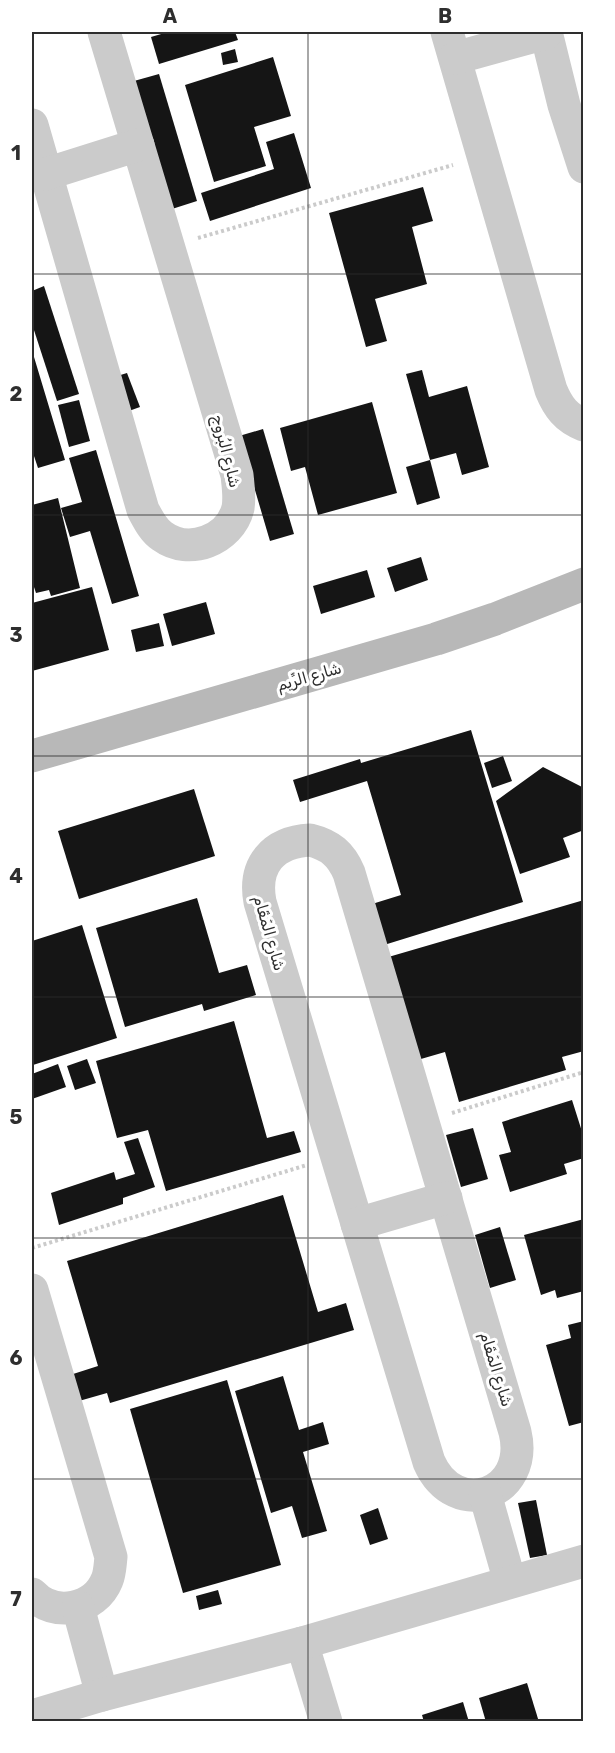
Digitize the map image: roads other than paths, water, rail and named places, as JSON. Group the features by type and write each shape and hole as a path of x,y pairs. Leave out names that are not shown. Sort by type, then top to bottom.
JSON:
{"street":[{"name":"شارع البُروج","path":"32,125 143,510 150,524 161,536 176,543 191,545 207,542 221,534 232,522 238,507 237,475 104,32"},
{"path":"584,166 564,105 546,32 451,45 551,390 558,405 568,417 584,425"},
{"path":"46,174 138,145"},
{"name":"شارع الرِّيم","path":"32,756 436,639 495,619 584,584"},
{"name":"شارع المَقَام","path":"310,840 335,851 344,861 446,1198 518,1445 514,1469 507,1480 498,1488 485,1494 472,1496 458,1493 445,1486 435,1475 429,1462 260,902 259,876 264,863 273,852 284,845 310,840"},
{"path":"357,1224 446,1198"},
{"path":"32,1290 37,1326 111,1557 106,1582 90,1602 78,1607 63,1609 47,1606 32,1594"},
{"path":"485,1494 510,1582"},
{"path":"32,1716 102,1695 302,1643 584,1561"},
{"path":"78,1607 102,1695"},
{"path":"302,1643 326,1722"}]}
